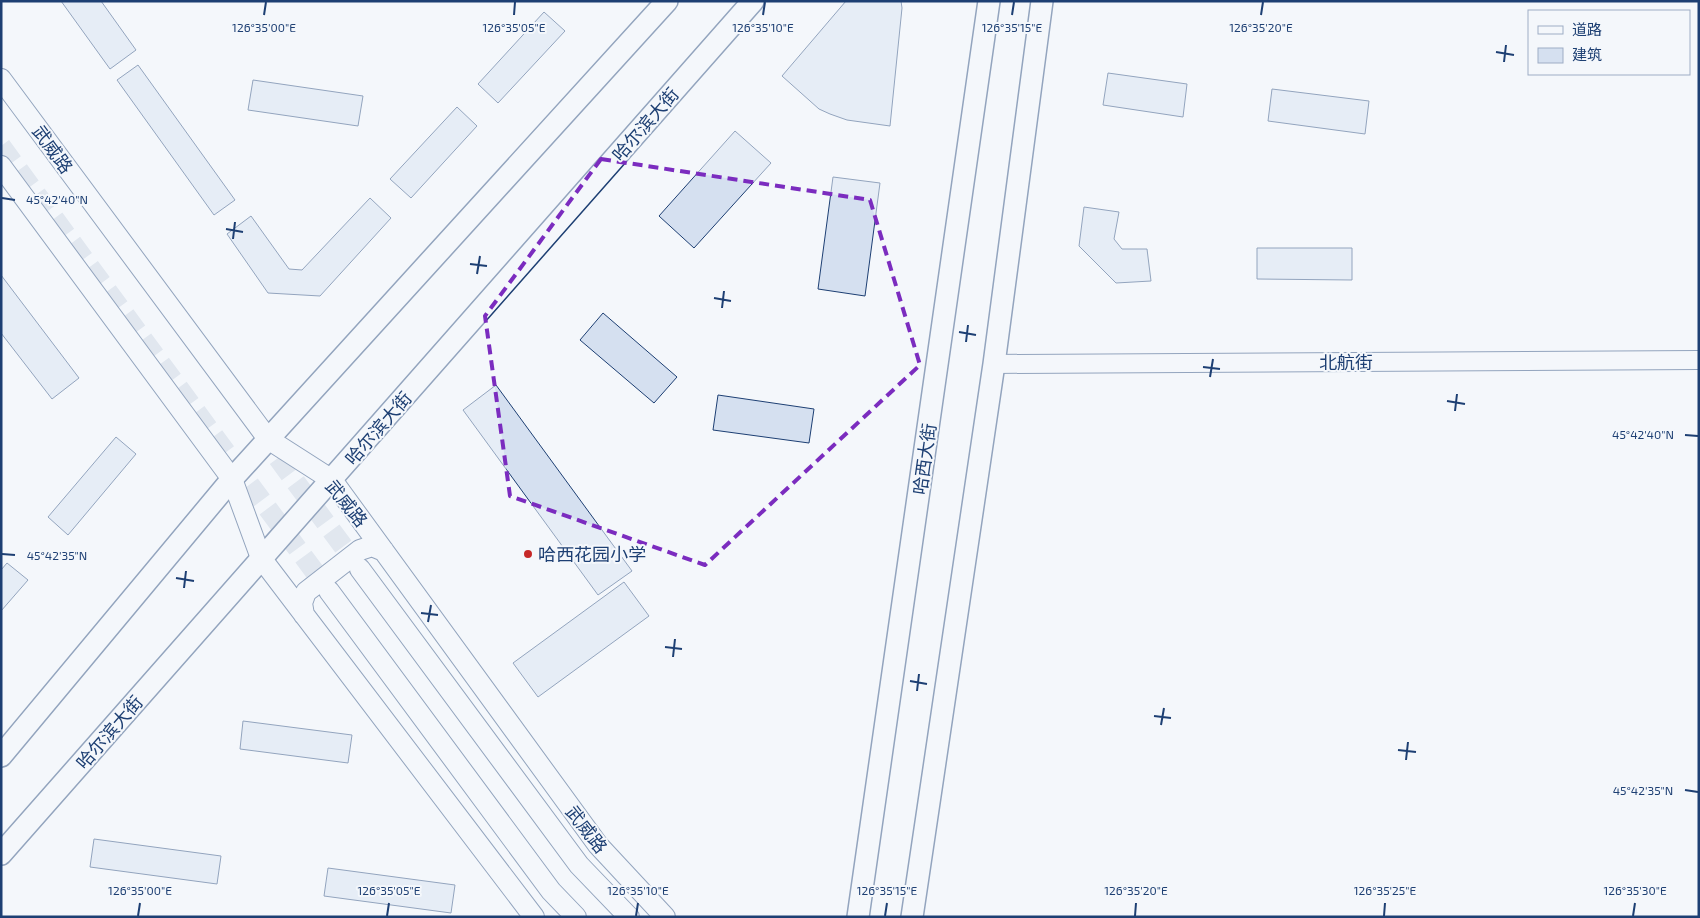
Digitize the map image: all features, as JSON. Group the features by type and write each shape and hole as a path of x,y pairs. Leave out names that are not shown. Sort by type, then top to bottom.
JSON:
{"main road":[{"path":"1,756 232,479 667,1"},
{"name":"哈尔滨大街","path":"1,854 753,1"},
{"name":"哈西大街","path":"858,917 989,1"},
{"path":"912,917 994,364 1042,1"},
{"name":"武威路","path":"1,78 268,439 332,480 598,845 665,917"},
{"path":"1,166 232,479 261,558 534,917"},
{"path":"304,615 302,603 306,592 360,550 372,546 384,551"},
{"name":"武威路","path":"360,569 579,865 629,917"},
{"path":"329,591 551,890 576,917"}],"street":[{"name":"北航街","path":"994,364 1699,360"}],"highlighted area":[{"path":"601,159 870,200 920,365 705,565 510,496 485,316"}],"building":[{"path":"61,1 101,1 136,50 110,69"},
{"path":"846,1 901,1 902,8 890,126 847,120 819,109 782,76"},
{"path":"544,12 565,31 498,103 478,84"},
{"path":"138,65 235,200 214,215 117,80"},
{"path":"1108,73 1187,84 1183,117 1103,105"},
{"path":"253,80 363,96 358,126 248,110"},
{"path":"1272,89 1369,101 1365,134 1268,121"},
{"path":"457,107 477,126 411,198 390,179"},
{"path":"735,131 771,163 694,248 659,216"},
{"path":"833,177 880,183 865,296 818,289"},
{"path":"370,198 391,218 320,296 268,293 227,234 251,216 289,269 302,270"},
{"path":"1084,207 1119,212 1114,239 1122,249 1147,249 1151,281 1116,283 1079,246"},
{"path":"1257,248 1352,248 1352,280 1257,279"},
{"path":"1,275 79,378 52,399 1,333"},
{"path":"603,313 677,377 654,403 580,340"},
{"path":"496,385 632,571 598,595 463,410"},
{"path":"718,395 814,409 809,443 713,430"},
{"path":"116,437 136,454 68,535 48,517"},
{"path":"7,563 28,580 1,611 1,570"},
{"path":"624,582 649,616 538,697 513,663"},
{"path":"243,721 352,735 348,763 240,749"},
{"path":"94,839 221,856 217,884 90,867"},
{"path":"328,868 455,885 451,913 324,896"}],"tunnel":[{"path":"1,146 329,591"},
{"path":"260,434 360,569"}],"place":[{"name":"哈西花园小学","path":"528,554"}]}
